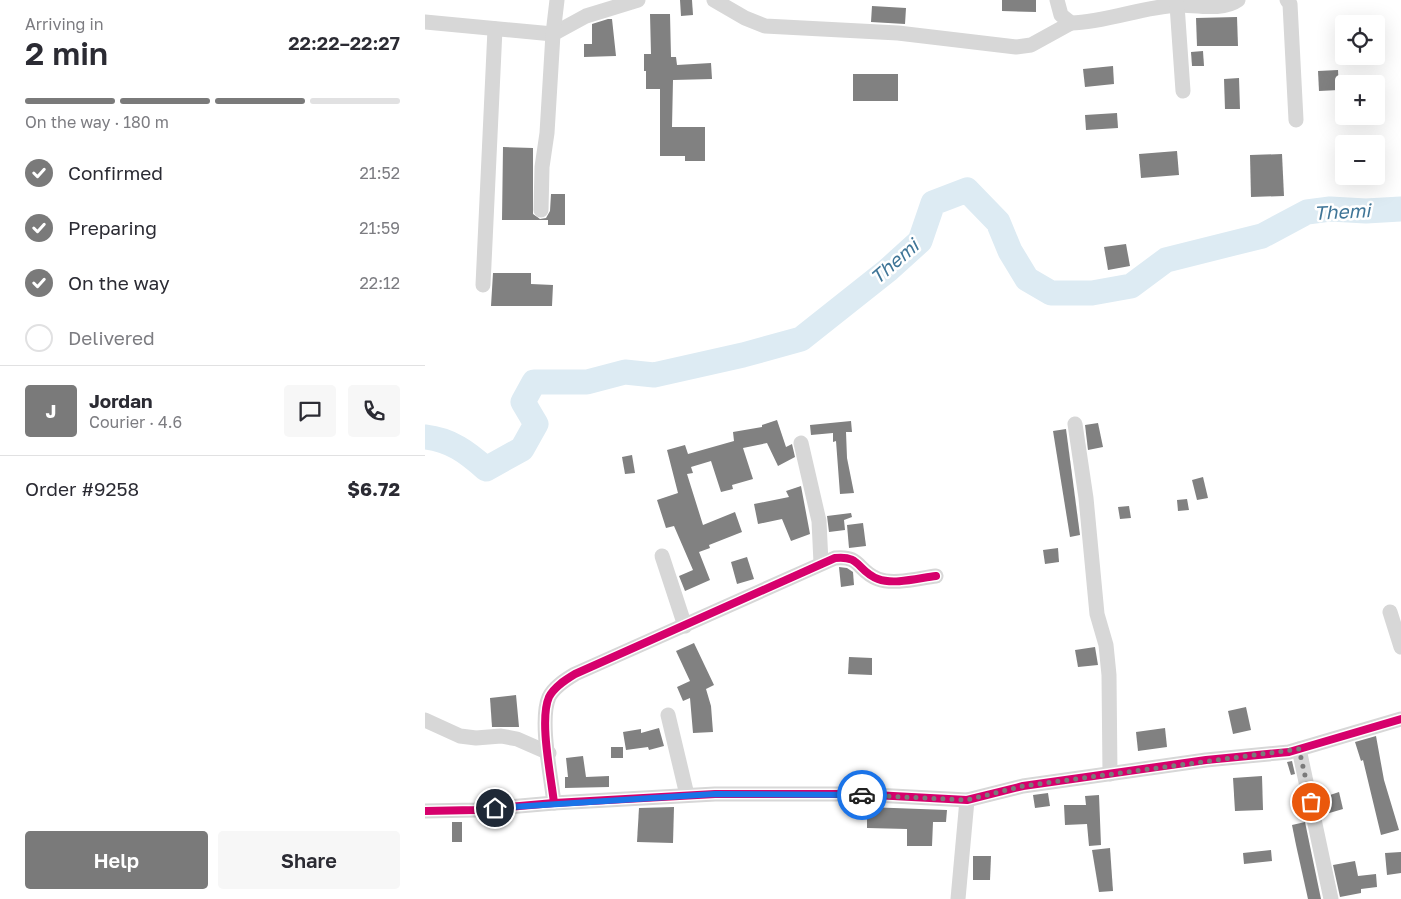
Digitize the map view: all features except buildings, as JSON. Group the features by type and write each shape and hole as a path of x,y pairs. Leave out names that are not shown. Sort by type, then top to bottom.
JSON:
{"street":[{"path":"541,210 542,167 547,132 557,0"},
{"path":"425,22 553,34 586,16 638,0"},
{"path":"714,0 745,18 765,26 898,33 1003,47 1031,45 1071,23 1177,6 1221,6 1241,0"},
{"path":"1057,0 1061,15 1071,23"},
{"path":"1287,0 1290,4 1297,120"},
{"path":"1177,6 1183,92"},
{"path":"483,285 495,30"},
{"path":"1075,424 1086,498 1097,614 1105,645 1108,668 1110,774"},
{"path":"801,443 819,521 821,563"},
{"path":"663,556 685,626"},
{"path":"554,803 549,753 545,736 545,710 549,696 558,686 575,674 821,563 847,556 855,559 865,571 878,579 902,580 936,576"},
{"path":"1390,612 1401,648"},
{"path":"667,715 687,796"},
{"path":"425,811 475,810 554,803 687,796 856,794 967,800 1023,786 1299,749 1401,719"},
{"path":"425,720 460,736 517,738 549,753"},
{"path":"1299,749 1331,899"},
{"path":"958,899 967,800"}],"waterway":[{"name":"Themi","path":"425,437 451,444 472,457 486,469 522,449 536,424 523,402 534,382 587,382 625,372 654,375 743,355 801,339 888,270 920,241 933,203 967,190 998,222 1010,251 1027,279 1051,293 1092,293 1131,286 1166,260 1262,236 1307,212 1330,209 1366,211 1401,209"}],"cycle path":[{"path":"554,803 545,734 546,707 549,697 554,690 575,674 835,558 850,559 871,576 884,581 936,576"},
{"path":"425,811 475,810 554,803 715,794 856,794 967,800 1023,786 1206,760 1289,752 1401,719"}],"way so far":[{"path":"862,795 967,800 1023,786 1206,760 1289,752 1299,749 1311,802"}],"route":[{"path":"495,808 715,794 862,795"}]}
